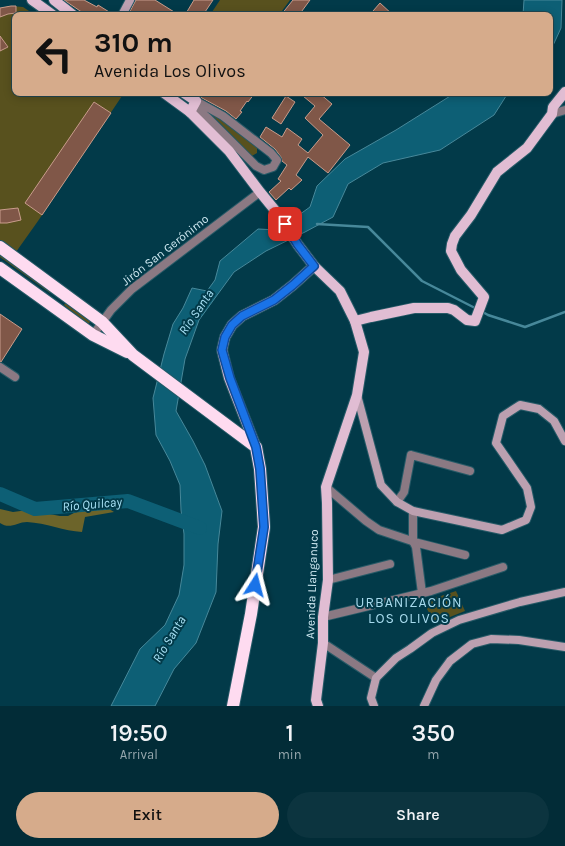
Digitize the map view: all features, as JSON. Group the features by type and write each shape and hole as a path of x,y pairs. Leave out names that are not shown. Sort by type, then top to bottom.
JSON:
{"highway":[{"path":"0,247 102,322 133,355"},
{"path":"0,268 93,335 133,355 256,447 260,469 264,527 251,614 233,706"}],"main road":[{"path":"32,0 49,12"},
{"path":"54,0 69,12"},
{"path":"124,12 130,0"},
{"path":"355,321 414,308 448,308 454,310 467,320 475,321 484,298 461,270 451,251 455,236 471,215 497,172 528,148 552,114 553,107 565,92"},
{"path":"171,96 193,106"},
{"path":"186,96 193,106"},
{"name":"Avenida Llanganuco","path":"193,106 278,214 298,245 314,266 340,290 355,321 364,352 357,396 326,487 328,580 323,617 323,643 316,700 318,706"},
{"path":"256,447 230,378 222,350 225,337 232,325 242,316 274,300 314,266"},
{"path":"357,396 381,485 397,502 413,511 502,530 526,520 531,507 527,488 496,443 503,416 520,405 539,409 554,421 565,441"},
{"path":"374,706 371,698 376,678 396,658 432,633 459,620 520,602 565,592"},
{"path":"424,706 436,680 450,661 472,644 491,639 519,640 565,647"}],"street":[{"path":"193,106 223,116 271,153 277,160 272,167 264,170 256,166 208,118 193,106"},
{"path":"552,114 565,110"},
{"name":"Jirón San Gerónimo","path":"93,335 111,310 132,289 260,192"},
{"path":"0,367 15,377"},
{"path":"397,502 404,492 411,455 470,471"},
{"path":"326,487 366,521 379,530 418,543 465,555"},
{"path":"413,511 413,541 416,547 422,593"},
{"path":"328,580 390,564"},
{"path":"323,617 422,593 454,584 503,567"},
{"path":"323,643 376,678"}],"shaded area":[{"path":"220,0 290,0 281,12 212,12"},
{"path":"11,6 23,7 30,12 12,12 12,96 122,96 16,252 0,240 0,8"},
{"path":"209,112 230,125 257,147 257,153 252,156"},
{"path":"0,250 53,288 50,293 0,257"},
{"path":"68,299 92,320 88,324 64,305"},
{"path":"96,507 106,507 114,512 85,517 82,532 27,522 10,526 0,523 0,509 13,512 28,510 68,516"},
{"path":"456,591 465,611 435,623 423,602"}],"water":[{"path":"524,0 562,0 561,28 553,45 553,12 523,12"},
{"name":"Río Santa","path":"450,96 506,96 494,115 440,150 383,163 348,184 333,217 266,251 234,272 199,320 185,359 176,411 205,465 222,511 218,544 216,592 196,643 174,669 155,706 111,706 140,649 165,625 179,595 184,565 184,534 180,485 170,461 156,435 153,398 173,324 183,308 192,288 207,291 215,280 220,261 258,229 278,230 310,207 317,186 345,159 396,130"}],"building":[{"path":"64,0 84,0 97,7 98,5 109,12 82,12"},
{"path":"136,0 155,0 174,12 130,12"},
{"path":"194,0 213,0 205,12 187,12"},
{"path":"293,0 310,0 301,12 283,12"},
{"path":"380,3 390,12 374,12 373,11"},
{"path":"16,6 16,12 0,17 0,8"},
{"path":"0,36 8,47 0,51"},
{"path":"200,96 253,96 248,102 247,101 240,111 242,112 236,119 226,111"},
{"path":"286,96 295,102 281,124 272,118"},
{"path":"303,96 323,96 332,104 319,119 350,145 328,173 308,157 296,175 302,180 291,190 289,188 276,200 269,192 281,181 278,179 287,165 282,161 275,149 260,137 266,127 282,137 287,128 302,139 298,145 308,153 323,135 305,118 315,106"},
{"path":"94,102 111,113 42,215 25,203"},
{"path":"18,208 21,220 0,223 0,210"},
{"path":"0,314 22,329 1,362 0,362"}],"waterway":[{"path":"317,224 368,227 422,281 477,309"},
{"path":"481,311 488,315 525,327 565,312"},
{"name":"Río Quilcay","path":"0,494 35,509 128,501 200,528"}],"district":[{"name":"URBANIZACIÓN LOS OLIVOS","path":"409,610"}],"route":[{"path":"255,585 264,527 260,469 256,447 230,378 222,350 225,337 232,325 242,316 274,300 314,266 298,245 285,224"}]}
